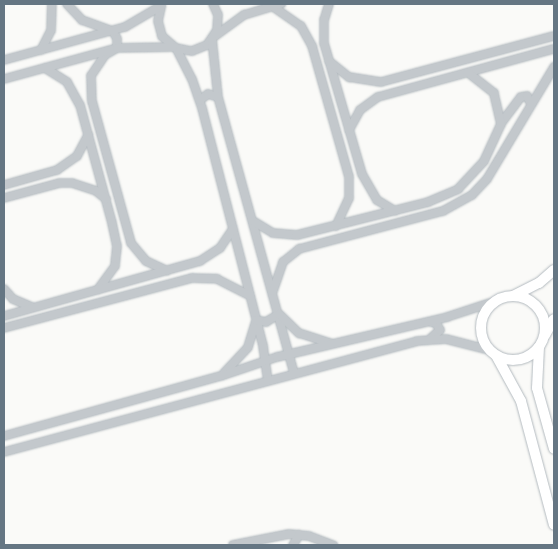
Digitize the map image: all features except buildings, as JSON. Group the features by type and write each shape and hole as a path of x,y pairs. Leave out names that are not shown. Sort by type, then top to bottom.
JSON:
{"street":[{"path":"41,50 51,30 52,4"},
{"path":"67,4 82,20 113,31"},
{"path":"4,60 113,31 138,21 162,4"},
{"path":"162,4 159,29 175,48 200,100 256,320 268,380"},
{"path":"213,4 219,22 213,38 218,97 294,373"},
{"path":"4,79 116,48 200,49 253,7 281,4"},
{"path":"329,4 324,20 324,43 362,174 377,200 395,211"},
{"path":"272,6 297,22 312,46 349,178 349,198 336,226"},
{"path":"113,31 116,48"},
{"path":"329,61 348,77 373,82 554,36"},
{"path":"312,46 324,43"},
{"path":"116,48 105,55 91,76 92,101 123,220 137,253 167,271"},
{"path":"349,130 360,110 378,98 554,50"},
{"path":"272,291 278,271 299,249 438,212 463,202 487,179 530,102 554,67"},
{"path":"46,68 67,82 80,104 112,223 117,246 116,261 111,275 97,290"},
{"path":"468,73 494,93 501,124"},
{"path":"373,82 373,91 378,98"},
{"path":"200,100 208,94 218,97"},
{"path":"253,221 273,233 297,236 428,202 458,189 484,161 501,124 522,97 528,97 530,102"},
{"path":"80,104 92,101"},
{"path":"4,185 57,170 76,156 88,135"},
{"path":"57,170 62,176 60,183"},
{"path":"349,178 362,174"},
{"path":"4,202 7,197 60,183 85,186 106,199"},
{"path":"112,223 123,220"},
{"path":"4,316 189,265 215,252 233,229"},
{"path":"297,236 299,249"},
{"path":"189,265 193,269 192,278"},
{"path":"4,436 220,376 289,354 431,322 512,296 540,283 554,270"},
{"path":"4,328 192,278 223,280 250,296"},
{"path":"4,289 13,299 34,308"},
{"path":"512,296 536,306 544,321 537,388 554,449"},
{"path":"496,301 483,315 481,324 483,342 514,384 526,416 554,525"},
{"path":"256,320 266,322 279,314"},
{"path":"279,314 299,333 336,344"},
{"path":"4,452 294,373 429,339 454,340 492,353 505,360 524,358 541,342 554,319"},
{"path":"220,376 244,352 256,320"},
{"path":"429,339 440,330 436,323 431,322"},
{"path":"526,416 534,409 544,413"},
{"path":"293,545 299,535"},
{"path":"232,545 269,536 299,535 333,545"},
{"path":"269,536 272,545"}]}
